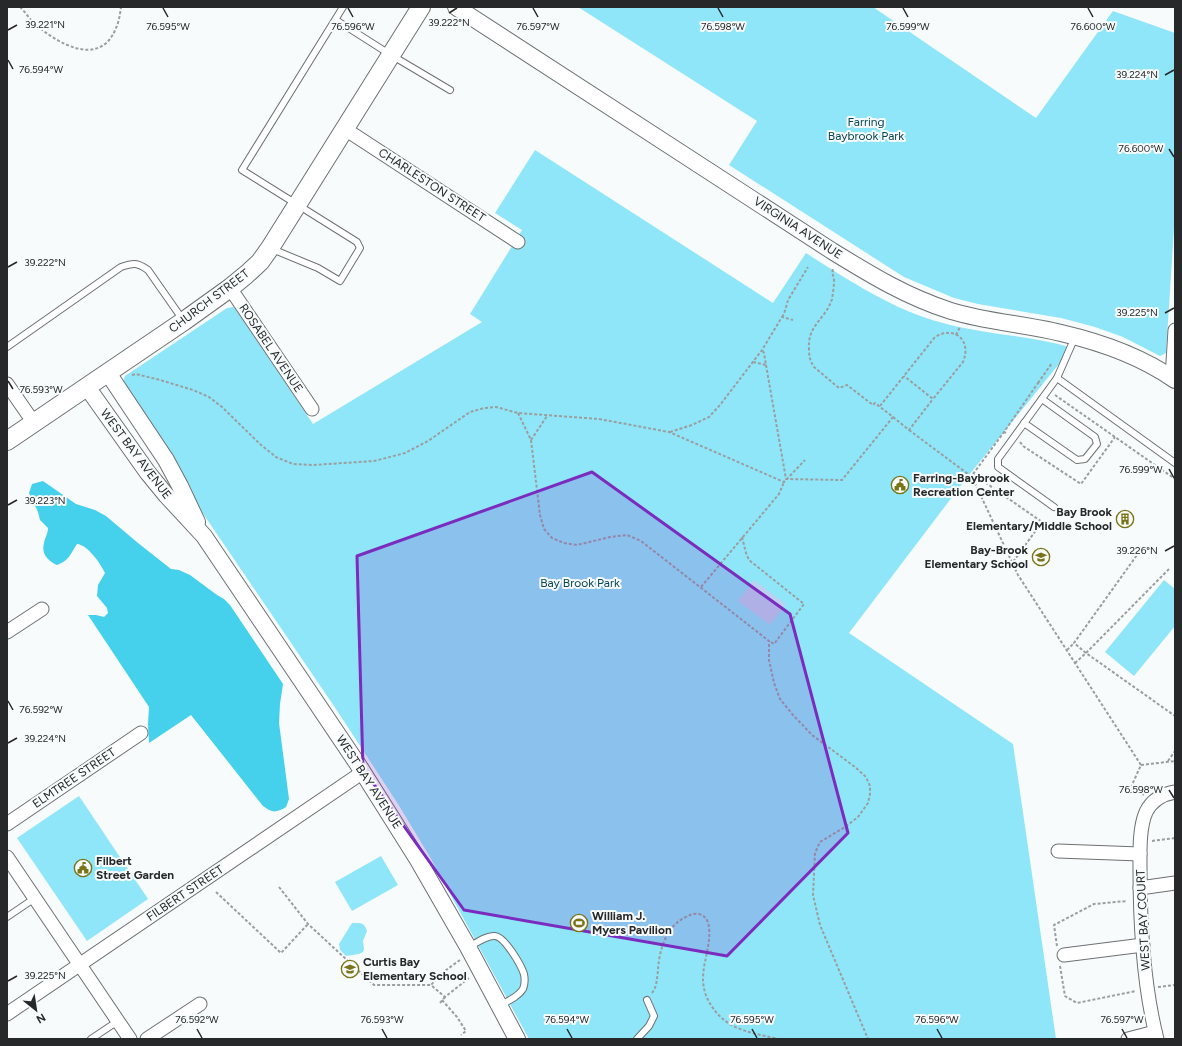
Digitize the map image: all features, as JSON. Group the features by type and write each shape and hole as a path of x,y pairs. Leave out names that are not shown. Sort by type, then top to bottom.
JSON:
{"main road":[{"name":"CHURCH STREET","path":"7,441 184,321 230,288 260,262 298,205 421,7"}],"street":[{"name":"VIRGINIA AVENUE","path":"456,7 832,251 897,290 944,309 978,318 1060,333 1116,350 1173,379"},
{"name":"CHARLESTON STREET","path":"345,129 518,242"},
{"name":"ROSABEL AVENUE","path":"230,288 312,409"},
{"path":"1173,379 1175,330"},
{"name":"WEST BAY AVENUE","path":"108,372 166,460 204,536"},
{"path":"7,384 34,423"},
{"name":"WEST BAY AVENUE","path":"87,387 148,473 204,536 363,772 418,860 517,1039"},
{"path":"7,632 42,609"},
{"name":"ELMTREE STREET","path":"7,824 141,733"},
{"name":"FILBERT STREET","path":"7,1014 363,772"},
{"path":"1147,798 1160,797 1175,792"},
{"name":"WEST BAY COURT","path":"1147,798 1146,812 1143,822 1140,888 1147,989 1156,1035"},
{"path":"1058,851 1141,848"},
{"path":"7,857 130,1039"},
{"path":"1140,888 1175,883"},
{"path":"1064,955 1143,945"},
{"path":"147,1039 200,1004"},
{"path":"1128,1039 1156,1035"}],"lane":[{"path":"270,248 318,268 340,281 360,248 357,242 242,170 343,7"},
{"path":"336,20 450,90"},
{"path":"7,346 121,267 132,263 140,264 148,270 184,321"},
{"path":"1054,508 998,467 998,459 1057,378 1075,337"},
{"path":"1057,378 1175,464"},
{"path":"1024,423 1077,460 1085,459 1097,444 1095,437 1042,399"},
{"path":"7,917 35,898"},
{"path":"469,950 488,937 495,936 502,938 507,944 523,973 525,982 522,990 517,996 499,1005"},
{"path":"636,1039 649,1026 654,1016 647,1000"},
{"path":"92,1039 118,1021"}],"path":[{"path":"20,7 34,23 53,37 76,48 92,50 102,47 108,41 116,29 121,7"},
{"path":"669,432 692,425 709,417 720,405 762,350 784,314 788,300 808,267"},
{"path":"833,268 832,273 834,284 830,305 811,332 808,342 810,358 814,367 839,388 847,385 873,405 875,403 880,406 909,430 972,477 1018,575 1141,766"},
{"path":"782,317 793,320"},
{"path":"956,335 961,325"},
{"path":"880,406 935,337 942,333 949,332 962,338 966,349 966,355 962,362 909,430"},
{"path":"762,350 764,353 786,479"},
{"path":"972,477 1055,358"},
{"path":"753,362 766,365"},
{"path":"129,376 136,374 160,380 209,397 222,407 261,446 276,456 293,464 313,466 374,460 405,453 428,441 470,412 484,408 496,407 518,413 599,419 669,432 784,482"},
{"path":"904,376 934,399"},
{"path":"1038,383 1042,386"},
{"path":"1054,394 1175,479"},
{"path":"518,413 532,440 540,515 544,529 552,538 564,544 577,545 610,537 627,535 640,541 774,644 804,604 749,560 742,537"},
{"path":"532,440 548,415"},
{"path":"786,479 842,480 893,417"},
{"path":"1004,432 1008,434"},
{"path":"701,587 780,494 786,479 805,460"},
{"path":"973,474 1042,522 1013,563"},
{"path":"1067,650 1074,643 1137,555"},
{"path":"1075,663 1169,569"},
{"path":"769,641 770,660 774,683 780,699 812,735 866,777 870,786 868,803 858,817 845,827 820,842 815,853 813,895 820,925 868,1039"},
{"path":"1074,643 1175,716"},
{"path":"1167,762 1175,751"},
{"path":"1141,766 1175,761"},
{"path":"1141,766 1131,787 1147,798"},
{"path":"1141,848 1175,838"},
{"path":"279,887 308,924 374,985 431,985 445,997"},
{"path":"216,892 281,953 308,924"},
{"path":"647,1000 656,989 658,959 663,943 669,933 679,920 690,915 703,915 707,919 710,937 703,980 707,998 716,1014 730,1026 752,1034 779,1039"},
{"path":"431,985 442,973 469,950"},
{"path":"440,1003 467,979 481,972"},
{"path":"1147,989 1175,985"},
{"path":"442,1000 457,1017 466,1031 462,1035"}],"highlighted area":[{"path":"592,472 790,614 848,833 727,956 464,910 363,769 357,556"}],"green space":[{"name":"Farring Baybrook Park","path":"578,7 873,7 1036,118 1113,11 1175,33 1175,213 1166,353 1160,356 1123,337 1095,327 1061,318 978,304 954,298 904,277 729,165 757,121"},
{"name":"Bay Brook Park","path":"535,150 773,303 806,253 872,294 907,311 959,327 1040,340 1072,348 965,480 849,633 1013,744 1056,1039 529,1039 430,857 398,804 336,709 202,512 172,456 123,382 125,376 227,308 234,307 313,424 482,322 470,314 522,230 495,213"},
{"path":"1164,580 1175,589 1175,626 1134,676 1105,652"},
{"name":"Filbert Street Garden","path":"79,796 148,899 87,941 17,838"},
{"path":"381,856 398,885 352,911 335,882"},
{"path":"352,923 362,924 366,928 367,931 363,941 364,949 363,952 359,954 346,956 340,950 339,944"}],"shaded area":[{"path":"43,481 76,504 95,510 106,516 171,569 179,570 190,575 230,605 283,684 279,723 289,799 286,807 274,811 263,806 191,715 149,743 149,707 88,615 104,617 108,613 107,608 97,596 98,585 105,573 103,569 93,555 81,545 77,544 67,559 57,565 48,559 44,554 43,547 48,528 40,520 29,493 32,484"},
{"path":"754,580 786,604 770,625 738,601"}],"place":[{"name":"Farring-Baybrook Recreation Center","path":"900,485"},
{"name":"Bay Brook Elementary/Middle School","path":"1125,519"},
{"name":"Bay-Brook Elementary School","path":"1041,557"},
{"name":"Filbert Street Garden","path":"83,868"},
{"name":"William J. Myers Pavilion","path":"579,923"},
{"name":"Curtis Bay Elementary School","path":"350,969"}]}
